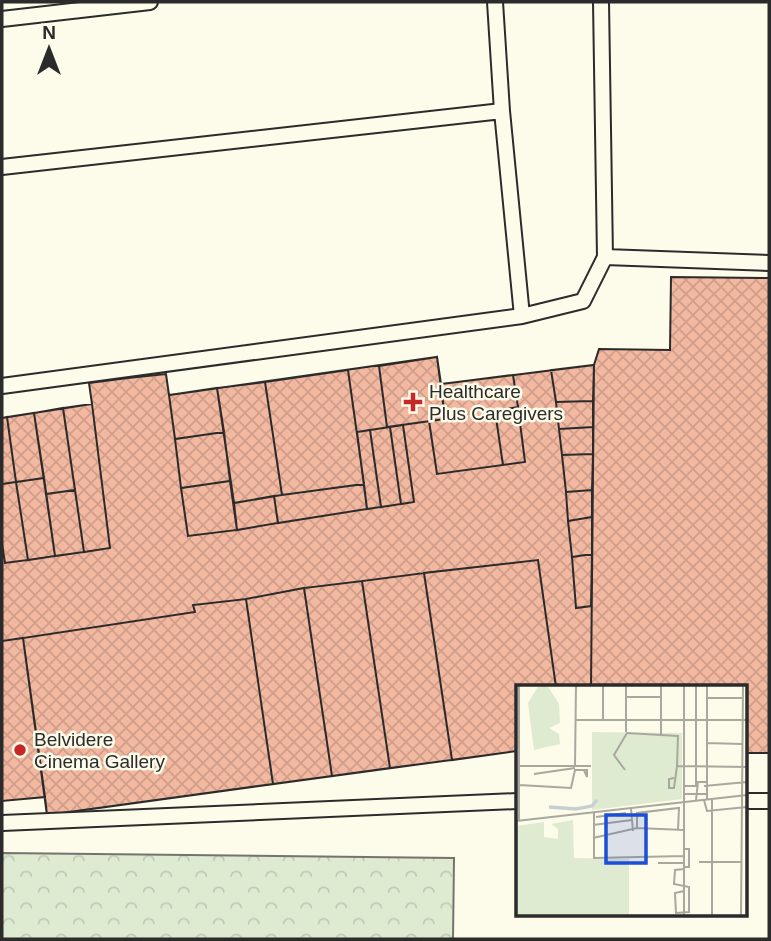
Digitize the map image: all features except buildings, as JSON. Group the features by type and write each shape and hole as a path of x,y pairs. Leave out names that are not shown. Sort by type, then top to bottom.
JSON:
{"lane":[{"path":"2,19 149,2"},
{"path":"495,2 502,111 522,316"},
{"path":"2,386 522,316 583,301 605,257 601,2"},
{"path":"2,167 502,111"},
{"path":"605,257 769,264"},
{"path":"2,823 516,801"},
{"path":"746,801 769,801"}],"green space":[{"path":"2,853 454,858 453,939 2,939"}],"place":[{"name":"Healthcare Plus Caregivers","path":"413,402"},
{"name":"Belvidere Cinema Gallery","path":"20,750"}]}
